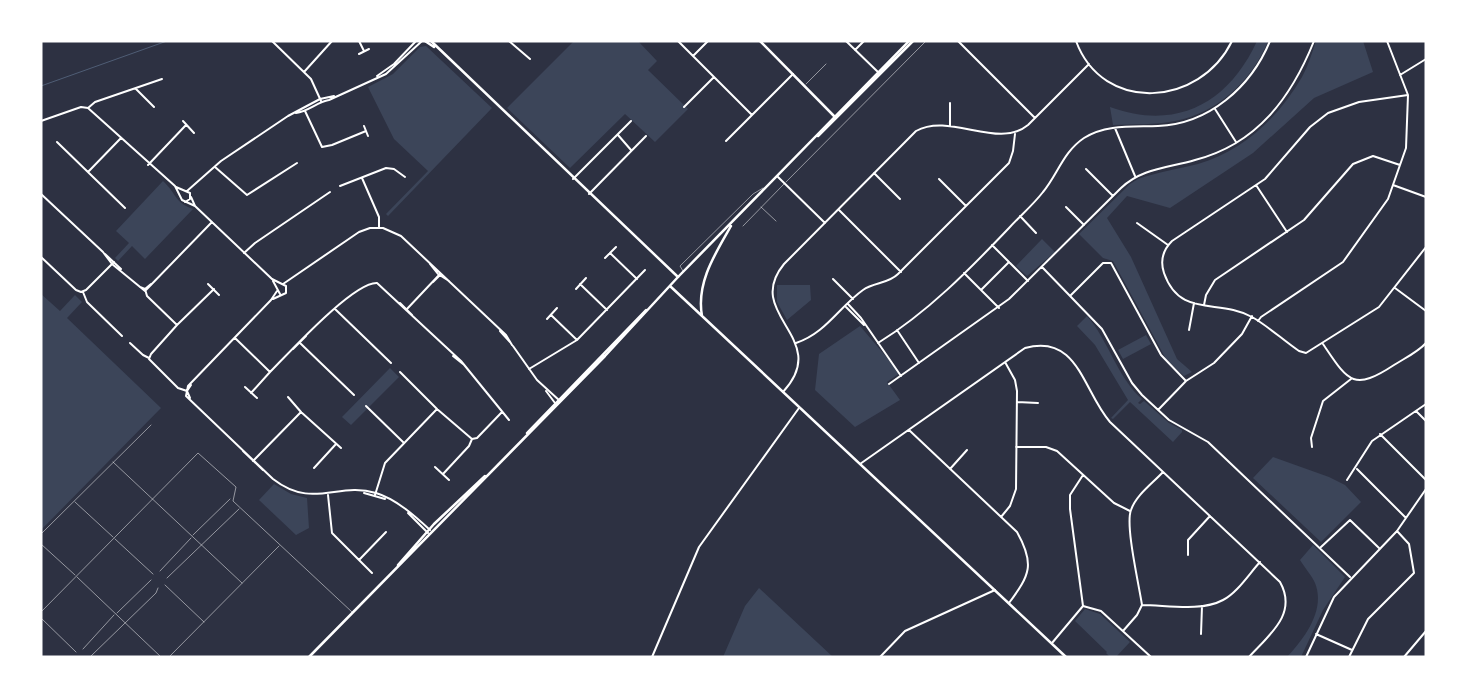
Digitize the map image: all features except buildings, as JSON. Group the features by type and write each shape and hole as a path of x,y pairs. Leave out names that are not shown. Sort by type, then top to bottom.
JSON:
{"main road":[{"path":"424,41 436,48"},
{"path":"431,41 436,48 573,179 678,277"},
{"path":"760,41 836,117"},
{"path":"879,74 909,41"},
{"path":"309,657 652,306 678,277 914,41"},
{"path":"702,316 700,295 703,281 733,222"},
{"path":"670,286 1066,657"}],"street":[{"path":"272,41 312,81 320,100"},
{"path":"304,72 332,41"},
{"path":"359,41 364,51"},
{"path":"377,76 394,64 416,41"},
{"path":"180,195 195,186 214,166 294,113 305,110 320,100 334,96 395,67 424,41"},
{"path":"509,41 530,58"},
{"path":"678,41 752,115"},
{"path":"694,56 708,41"},
{"path":"846,41 879,74"},
{"path":"855,50 864,41"},
{"path":"958,41 1035,118"},
{"path":"1076,41 1089,64 1113,84 1127,89 1163,93 1185,88 1206,76 1221,60 1232,41"},
{"path":"878,343 931,305 992,245 1045,190 1062,161 1075,145 1091,134 1115,128 1177,123 1215,108 1246,82 1255,70 1270,41"},
{"path":"889,384 998,308 1028,281 1112,196 1135,176 1202,158 1236,142 1258,127 1288,94 1301,73 1314,41"},
{"path":"1258,321 1343,262 1382,210 1408,141 1408,95 1387,41"},
{"path":"359,54 369,49"},
{"path":"1399,75 1426,59"},
{"path":"783,392 791,383 797,369 798,353 796,343 775,308 772,294 774,280 784,264 916,131 931,124 1004,134 1015,133 1025,128 1089,64"},
{"path":"726,141 793,74"},
{"path":"684,107 714,77"},
{"path":"88,108 95,102 162,79"},
{"path":"154,82 156,86"},
{"path":"136,88 154,107"},
{"path":"1408,95 1359,102 1328,113 1310,127 1269,174 1256,185 1168,245 1162,264 1168,282 1181,299 1194,304 1252,316 1304,353 1323,344 1379,307 1426,247"},
{"path":"145,105 148,102"},
{"path":"950,103 950,126"},
{"path":"41,121 81,107 88,108 148,165 175,186 186,191 196,206 244,253 272,279 287,288"},
{"path":"1215,108 1236,142"},
{"path":"305,110 315,136 323,147 366,130"},
{"path":"183,121 194,133"},
{"path":"573,179 631,121"},
{"path":"148,165 186,125"},
{"path":"364,126 368,136"},
{"path":"1115,128 1135,176"},
{"path":"796,343 819,333 865,288 889,281 901,272 1008,163 1013,151 1015,133"},
{"path":"618,135 631,150"},
{"path":"589,194 646,136"},
{"path":"88,172 121,138"},
{"path":"57,142 125,208"},
{"path":"62,154 65,150"},
{"path":"1204,305 1206,295 1215,280 1304,220 1353,164 1373,156 1400,165"},
{"path":"214,166 247,195 297,163"},
{"path":"293,166 296,170"},
{"path":"340,186 386,168 399,172 404,177"},
{"path":"399,172 402,169"},
{"path":"1086,170 1112,196"},
{"path":"874,174 900,200"},
{"path":"778,176 825,223"},
{"path":"362,178 379,217 379,227"},
{"path":"938,179 966,206"},
{"path":"1256,185 1288,232"},
{"path":"1393,185 1426,197"},
{"path":"175,186 185,202 196,206"},
{"path":"185,202 191,196 195,186"},
{"path":"244,253 255,243 330,192"},
{"path":"41,194 138,286 146,290 151,298 177,325"},
{"path":"319,199 322,204"},
{"path":"115,205 119,201"},
{"path":"1066,207 1084,225"},
{"path":"838,210 901,272"},
{"path":"1020,216 1036,233"},
{"path":"146,290 212,222"},
{"path":"1137,223 1168,245"},
{"path":"186,391 271,300 282,284 359,232 379,227 398,234 498,329 556,404"},
{"path":"992,245 1028,281"},
{"path":"605,258 616,247"},
{"path":"610,253 637,279"},
{"path":"41,257 76,290 84,292"},
{"path":"981,290 1009,262"},
{"path":"84,292 113,263"},
{"path":"1070,295 1103,263 1111,263 1161,356 1186,380"},
{"path":"1042,267 1102,329 1132,383 1158,410 1169,420 1208,442 1321,547 1350,577"},
{"path":"529,369 577,340 645,270"},
{"path":"964,273 998,308"},
{"path":"407,309 440,275"},
{"path":"271,300 286,292 292,278"},
{"path":"576,289 586,278"},
{"path":"272,279 281,294"},
{"path":"833,279 854,299"},
{"path":"251,393 334,308 375,282 407,309 465,366 510,420"},
{"path":"208,284 219,295"},
{"path":"580,284 607,310"},
{"path":"1395,288 1426,311"},
{"path":"149,358 177,325 214,290"},
{"path":"84,292 87,302 122,336"},
{"path":"1190,330 1194,304"},
{"path":"847,306 866,326 901,376"},
{"path":"334,308 391,362"},
{"path":"547,319 557,308"},
{"path":"551,315 577,340"},
{"path":"1158,410 1186,380 1214,363 1242,334 1252,316"},
{"path":"897,330 919,363"},
{"path":"235,338 270,372"},
{"path":"130,343 143,356 149,358 176,386 186,391 190,399 278,482 294,491 312,495 360,491 376,494 403,508 430,532"},
{"path":"300,343 354,395"},
{"path":"1323,344 1343,372 1352,378 1362,381 1376,377 1426,343"},
{"path":"860,464 1025,348 1036,344 1048,345 1062,350 1072,360 1105,417 1280,582 1286,595 1286,608 1281,622 1249,657"},
{"path":"382,354 385,350"},
{"path":"1001,517 1015,497 1016,380 1005,362"},
{"path":"400,372 411,380 437,409 472,439"},
{"path":"1312,448 1311,438 1323,401 1352,378"},
{"path":"340,389 344,385"},
{"path":"244,387 257,398"},
{"path":"544,388 559,400"},
{"path":"288,397 301,412 341,448"},
{"path":"1016,402 1038,403"},
{"path":"1347,480 1356,468 1367,446 1380,434 1426,404"},
{"path":"366,406 404,443"},
{"path":"652,657 699,546 799,408"},
{"path":"376,494 385,463 437,409"},
{"path":"1416,411 1426,421"},
{"path":"254,460 301,412"},
{"path":"472,439 477,438 502,412"},
{"path":"371,418 374,414"},
{"path":"908,430 1017,532 1028,550 1029,565 1025,579 1009,603"},
{"path":"1380,434 1426,480"},
{"path":"442,474 469,446 472,439"},
{"path":"314,468 337,443"},
{"path":"1016,447 1046,447 1057,451 1114,503 1130,511"},
{"path":"950,469 968,450"},
{"path":"318,464 322,468"},
{"path":"435,467 449,480"},
{"path":"1356,468 1406,518"},
{"path":"1123,631 1137,615 1142,605 1130,526 1130,511 1136,501 1163,472"},
{"path":"1052,643 1083,606 1070,509 1070,495 1083,475"},
{"path":"1306,657 1334,596 1350,577 1397,531 1426,489"},
{"path":"328,494 331,531 372,573"},
{"path":"1188,555 1188,540 1210,516"},
{"path":"1321,547 1350,520 1379,548"},
{"path":"1349,657 1368,619 1414,573 1409,544 1397,531"},
{"path":"359,560 386,532"},
{"path":"381,537 385,541"},
{"path":"1142,605 1202,606 1224,600 1260,562"},
{"path":"880,657 905,631 995,590"},
{"path":"1083,606 1101,611 1151,657"},
{"path":"1201,634 1202,606"},
{"path":"1404,657 1426,631"},
{"path":"1316,634 1352,650"}],"lane":[{"path":"743,226 926,41"},
{"path":"804,85 826,64"},
{"path":"683,272 680,266 756,190 768,187"},
{"path":"761,207 776,221"},
{"path":"41,534 151,426"},
{"path":"41,612 198,453 236,488 232,498 160,571"},
{"path":"113,462 242,583"},
{"path":"232,498 352,613"},
{"path":"74,501 153,574"},
{"path":"167,578 240,507"},
{"path":"41,544 161,657"},
{"path":"169,657 280,545"},
{"path":"83,649 151,580"},
{"path":"165,586 204,622"},
{"path":"91,656 126,623 158,588"},
{"path":"41,618 76,652"}],"shaded area":[{"path":"574,41 638,41 657,61 648,70 688,109 655,142 625,114 570,168 507,108"},
{"path":"1257,41 1268,41 1261,56 1243,82 1219,103 1205,111 1175,121 1152,124 1113,125 1110,107 1134,114 1157,116 1178,113 1197,107 1215,96 1231,81 1245,63"},
{"path":"1316,41 1363,41 1373,72 1314,98 1253,153 1170,208 1127,196 1107,218 1131,257 1177,359 1192,372 1184,376 1166,359 1113,261 1103,258 1079,234 1130,184 1138,179 1198,164 1214,158 1230,151 1258,131 1271,119 1293,92 1304,73"},
{"path":"426,46 492,108 388,216 386,214 428,171 394,139 368,87 393,74 420,47"},
{"path":"163,181 179,201 193,209 145,259 132,246 118,261 115,258 129,243 116,231"},
{"path":"1042,239 1055,252 1027,276 1016,266"},
{"path":"777,285 810,285 811,300 787,320 777,302"},
{"path":"41,294 60,311 75,295 82,302 67,318 161,408 41,530"},
{"path":"1087,316 1101,336 1119,370 1142,399 1138,403 1140,404 1144,401 1169,423 1182,430 1173,442 1130,402 1113,419 1111,418 1128,400 1095,345 1077,326"},
{"path":"860,326 900,373 887,382 900,400 855,427 815,390 819,354"},
{"path":"1146,335 1151,344 1123,359 1118,350"},
{"path":"390,368 399,377 351,425 342,417"},
{"path":"1273,457 1329,477 1345,485 1361,502 1321,542 1253,478"},
{"path":"274,484 291,494 307,498 309,528 296,535 259,500"},
{"path":"1313,545 1345,577 1323,610 1301,657 1287,657 1300,642 1312,623 1318,603 1315,583 1300,560"},
{"path":"759,588 833,657 723,657 745,606"},
{"path":"1085,609 1100,614 1130,642 1116,657 1110,657 1075,621"}],"waterway":[{"path":"41,86 167,41"}]}
